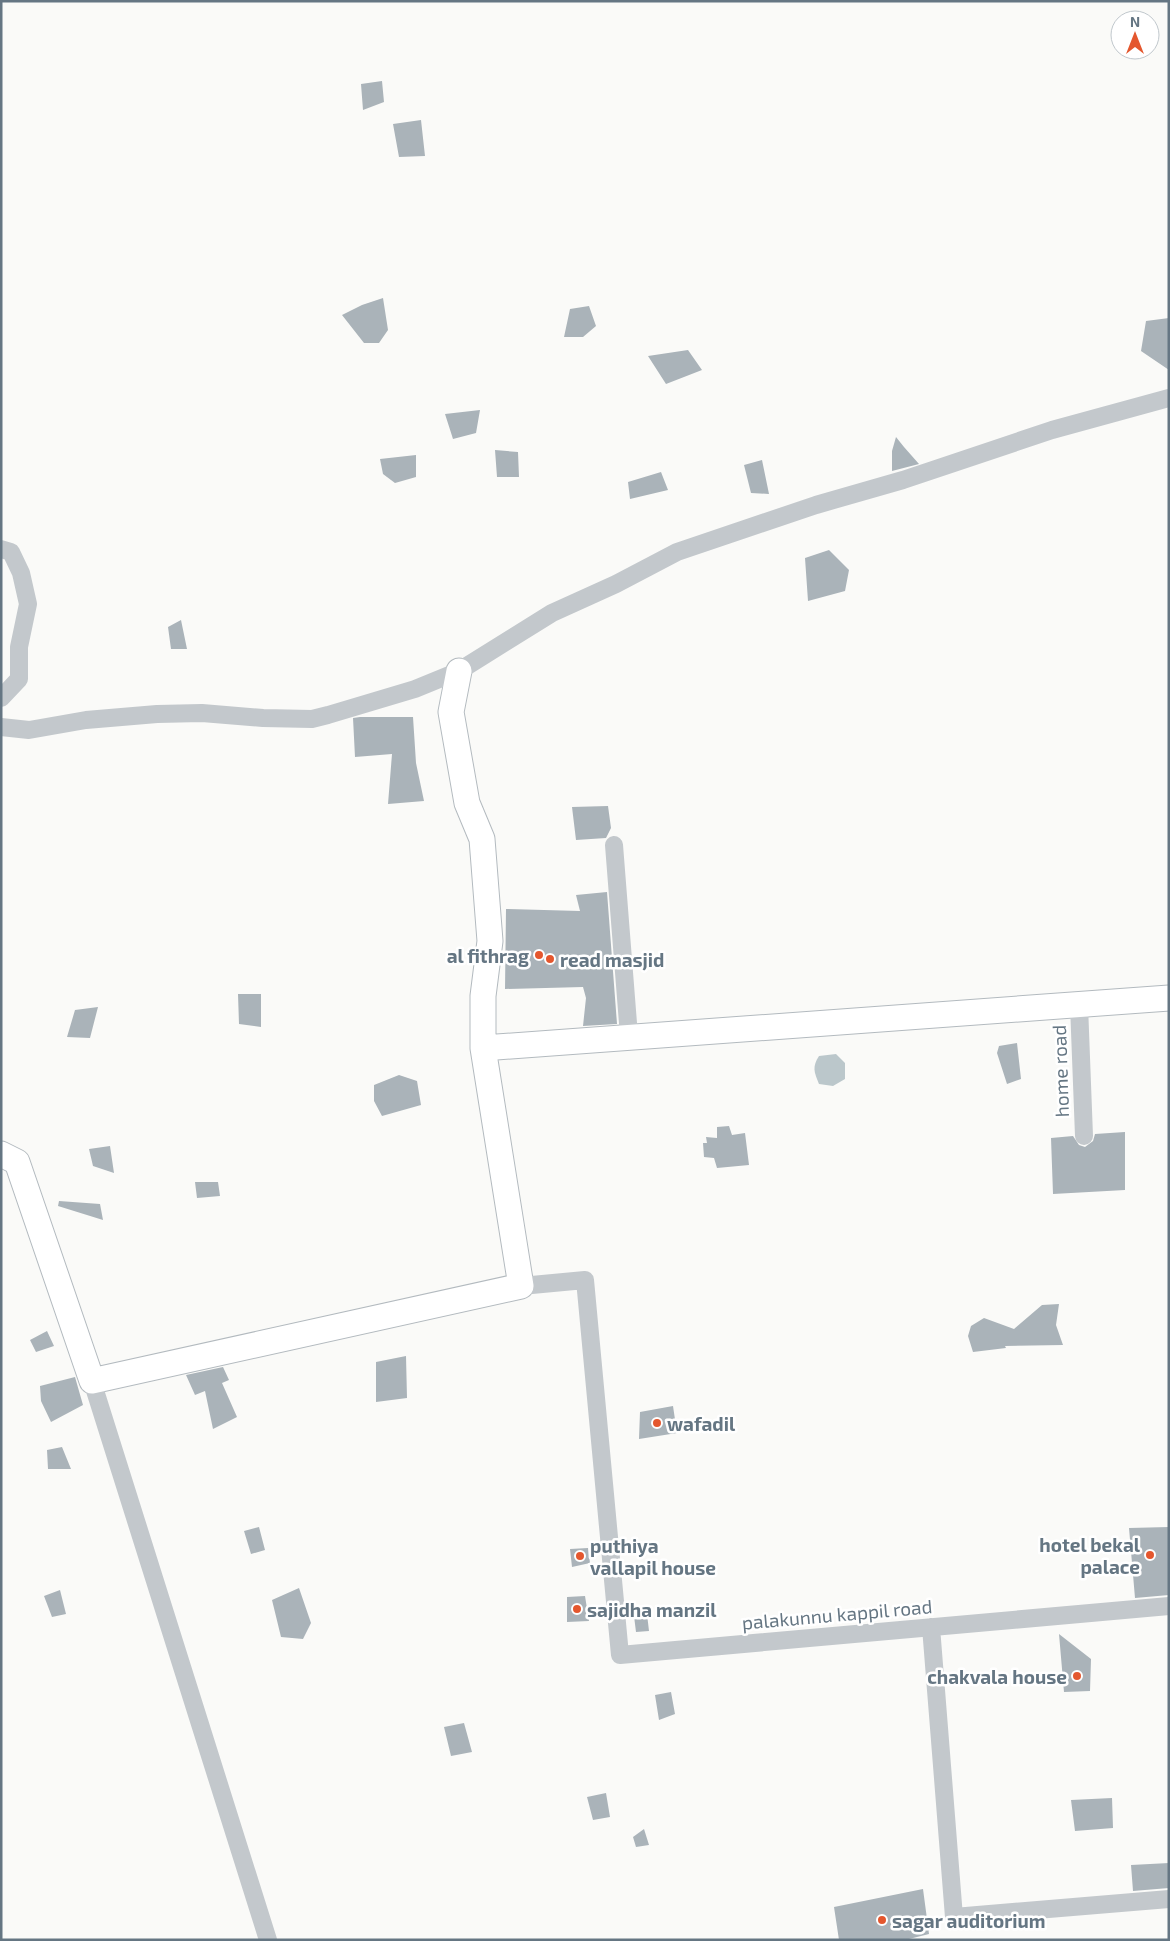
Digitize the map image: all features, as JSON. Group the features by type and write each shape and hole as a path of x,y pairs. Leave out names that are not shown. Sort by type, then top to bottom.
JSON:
{"street":[{"path":"1,727 29,730 86,720 202,713 263,718 312,719 415,689 459,671 552,613 616,584 677,552 816,505 903,480 1052,430 1169,398"},
{"path":"1,549 11,552 22,573 28,604 19,647 19,679 1,698"},
{"path":"92,1381 521,1286 483,1048 483,996 490,941 482,839 467,803 451,712 459,671"},
{"path":"614,845 630,1036"},
{"path":"483,1048 1169,998"},
{"name":"home road","path":"1079,1005 1084,1136"},
{"path":"1,1154 17,1162 92,1381 268,1940"},
{"name":"palakunnu kappil road","path":"521,1286 585,1280 620,1655 1169,1606"},
{"path":"932,1627 954,1917 1169,1899"}],"shaded area":[{"path":"836,1054 845,1063 845,1079 833,1086 819,1084 814,1070 815,1063 819,1056"}],"building":[{"path":"382,81 384,102 363,110 361,84"},
{"path":"421,120 425,156 399,157 393,124"},
{"path":"383,298 388,330 379,343 364,343 342,315 362,305"},
{"path":"589,306 596,326 583,337 564,337 570,309"},
{"path":"1169,318 1169,370 1141,351 1146,321"},
{"path":"688,350 702,370 666,384 648,356"},
{"path":"480,410 476,433 453,439 445,414"},
{"path":"896,437 919,464 892,471 892,451"},
{"path":"495,450 518,452 519,477 497,477"},
{"path":"416,455 416,477 395,483 383,474 380,459"},
{"path":"762,460 769,494 751,493 744,465"},
{"path":"661,472 668,490 630,499 628,482"},
{"path":"829,550 849,570 845,591 808,601 805,558"},
{"path":"181,620 187,649 171,649 168,627"},
{"path":"413,717 416,763 424,801 388,804 392,754 355,757 353,718"},
{"path":"608,806 611,828 606,838 576,840 572,807"},
{"path":"607,892 617,1024 583,1026 586,998 583,987 505,989 506,909 580,911 576,895"},
{"path":"238,994 261,994 261,1027 239,1024"},
{"path":"98,1007 90,1038 67,1037 75,1010"},
{"path":"1017,1043 1021,1079 1007,1084 997,1053 999,1046"},
{"path":"399,1075 417,1081 421,1105 382,1116 374,1101 374,1085"},
{"path":"729,1126 732,1135 745,1133 749,1165 717,1168 714,1158 704,1157 703,1143 707,1143 706,1137 717,1138 717,1127"},
{"path":"1125,1132 1125,1190 1053,1194 1051,1138 1073,1136 1079,1145 1085,1147 1093,1141 1095,1134"},
{"path":"110,1146 114,1173 93,1166 89,1149"},
{"path":"195,1182 218,1182 220,1196 197,1198"},
{"path":"59,1201 100,1204 103,1220 58,1206"},
{"path":"1059,1304 1056,1325 1063,1345 1005,1346 1006,1348 973,1352 968,1336 971,1326 984,1318 1014,1329 1042,1305"},
{"path":"47,1331 54,1346 36,1352 30,1340"},
{"path":"406,1356 407,1398 376,1402 376,1362"},
{"path":"223,1367 229,1380 222,1383 237,1417 213,1429 205,1391 195,1395 186,1375"},
{"path":"75,1377 83,1405 51,1422 41,1401 40,1386"},
{"name":"wafadil","path":"673,1406 677,1433 639,1439 640,1412"},
{"path":"62,1447 71,1469 48,1469 47,1450"},
{"path":"259,1527 265,1550 251,1554 244,1531"},
{"name":"hotel bekal palace","path":"1169,1527 1169,1595 1135,1598 1129,1528"},
{"name":"puthiya vallapil house","path":"588,1548 590,1563 572,1567 570,1549"},
{"path":"299,1588 311,1623 303,1639 281,1637 272,1600"},
{"path":"60,1590 66,1614 52,1617 44,1596"},
{"name":"sajidha manzil","path":"585,1596 589,1621 567,1622 567,1597"},
{"path":"647,1614 649,1631 636,1632 634,1616"},
{"name":"chakvala house","path":"1059,1634 1091,1659 1090,1691 1064,1692"},
{"path":"671,1692 675,1714 659,1720 655,1695"},
{"path":"464,1723 472,1752 451,1756 444,1727"},
{"path":"606,1793 610,1817 593,1820 587,1797"},
{"path":"1112,1798 1113,1828 1075,1831 1071,1800"},
{"path":"644,1829 649,1845 636,1847 633,1837"},
{"path":"1169,1863 1169,1888 1133,1891 1131,1865"},
{"name":"sagar auditorium","path":"923,1889 929,1934 905,1940 839,1940 834,1907"}],"place":[{"name":"al fithrag","path":"539,955"},
{"name":"read masjid","path":"550,959"},
{"name":"wafadil","path":"657,1423"},
{"name":"hotel bekal palace","path":"1150,1555"},
{"name":"puthiya vallapil house","path":"580,1556"},
{"name":"sajidha manzil","path":"577,1609"},
{"name":"chakvala house","path":"1077,1676"},
{"name":"sagar auditorium","path":"882,1920"}]}
